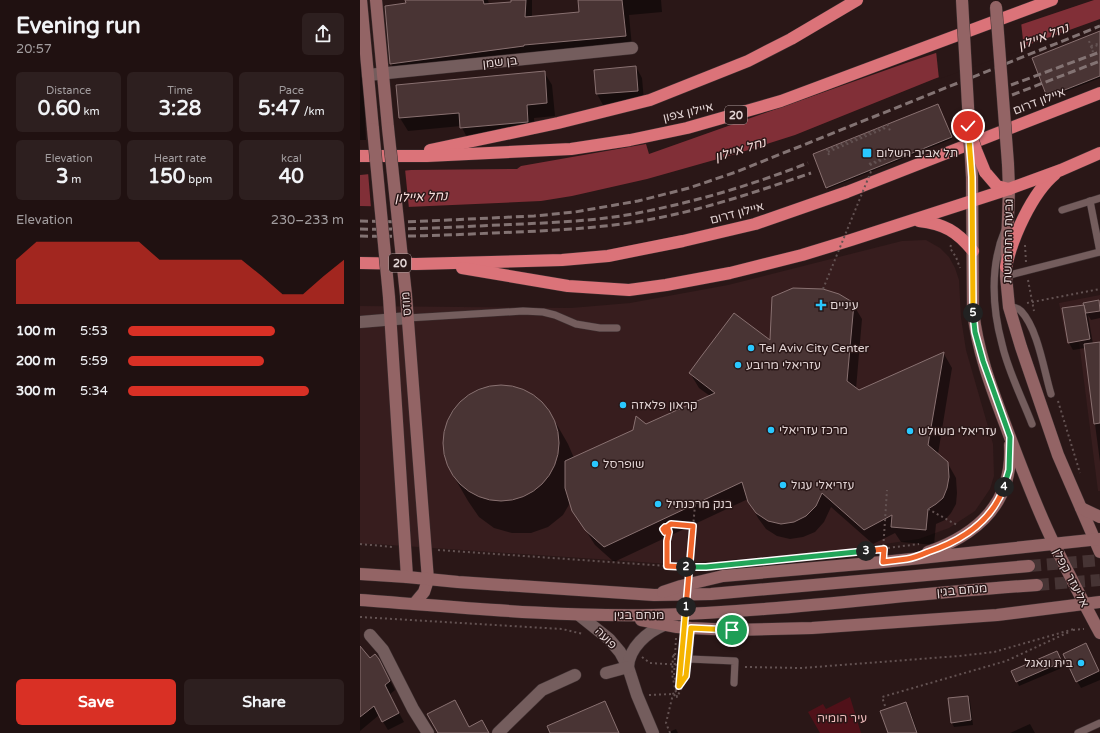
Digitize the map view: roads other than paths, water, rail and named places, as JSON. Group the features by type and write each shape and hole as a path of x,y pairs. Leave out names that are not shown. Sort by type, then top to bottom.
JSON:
{"highway":[{"path":"403,156 558,123 650,100 748,60 791,39 857,0"},
{"name":"איילון צפון","path":"360,156 403,156 571,149 630,140 686,128 781,101 1052,0"},
{"name":"איילון דרום","path":"360,263 562,260 608,256 683,241 755,224 847,192 1100,93"},
{"path":"968,126 985,172 997,186 1009,190"},
{"path":"432,263 568,286 629,290 666,285 730,273 802,255 1009,190 1100,153"},
{"path":"1006,272 1014,241 1028,212 1044,185 1061,170"},
{"path":"911,221 931,222 949,228 973,251"}],"main road":[{"name":"מוזס","path":"361,0 389,297 407,577"},
{"name":"מוזס","path":"376,0 382,73 406,295 428,580 424,592 414,604"},
{"path":"962,0 972,177 972,310 975,332 993,393 1037,507 1054,543"},
{"name":"גבעת התחמושת","path":"995,2 1008,164 1009,190 1006,272 1009,307 1039,403 1058,455 1081,508 1097,539"},
{"path":"909,559 956,541 981,522 996,504 1002,494 1009,470 1010,437"},
{"path":"1081,508 1100,517"},
{"path":"654,595 681,586 723,576 883,562 1054,543 1097,539 1100,552"},
{"name":"אליעזר קפלן","path":"1054,543 1085,604 1094,633"},
{"name":"מנחם בגין","path":"360,574 654,595 679,595 711,594 1029,566"},
{"name":"מנחם בגין","path":"360,600 579,615 708,613 966,589 1037,584"},
{"path":"614,615 664,625 691,628 732,630 812,628 917,622 997,615 1100,602"}],"street":[{"name":"בן שמן","path":"368,75 632,48"},
{"path":"362,321 408,318"},
{"name":"פועה","path":"579,615 609,639 620,652 628,667 637,695 653,733"},
{"name":"פועה","path":"628,667 633,651 646,636 664,625"},
{"path":"370,635 383,650 413,709 428,733"},
{"path":"606,674 628,667"},
{"path":"498,733 542,690 575,675"}],"lane":[{"path":"1062,210 1100,198"},
{"path":"1006,272 1100,252 1090,201"},
{"path":"1007,224 998,249 995,268 995,301 997,321 1006,356 1032,424"},
{"path":"1009,307 1015,307 1020,311 1033,332 1051,394"},
{"path":"408,318 543,312 555,315 576,324 600,328 617,328"},
{"path":"691,628 690,664 735,661 734,683"},
{"path":"1078,733 1100,723"}],"water":[{"name":"נחל איילון","path":"1094,0 1100,0 1100,19 934,79 795,135 739,153 647,179 572,196 541,201 407,207 360,206 360,175 411,170 517,169 521,166 646,144 649,154 906,63"}],"tunnel":[{"path":"1029,566 1100,560"},
{"path":"1037,585 1100,580"}],"railway":[{"path":"360,221 405,222 534,216 575,212 638,201 689,188 736,172 1100,26"},
{"path":"1011,85 1100,52"},
{"path":"1012,95 1100,61"},
{"path":"360,229 430,228 545,223 591,220 621,216 692,201 762,180 808,163"},
{"path":"360,236 427,236 587,228 624,224 685,212 749,194 811,173"}],"place":[{"name":"תל אביב השלום","path":"867,153"},
{"name":"עיניים","path":"821,305"},
{"name":"Tel Aviv City Center","path":"751,348"},
{"name":"עזריאלי מרובע","path":"738,365"},
{"name":"קראון פלאזה","path":"623,405"},
{"name":"מרכז עזריאלי","path":"771,430"},
{"name":"עזריאלי משולש","path":"910,431"},
{"name":"שופרסל","path":"595,464"},
{"name":"עזריאלי עגול","path":"783,485"},
{"name":"בנק מרכנתיל","path":"658,504"},
{"name":"בית ונאגל","path":"1081,663"}],"park label":[{"name":"עיר הומיה","path":"842,718"}]}
